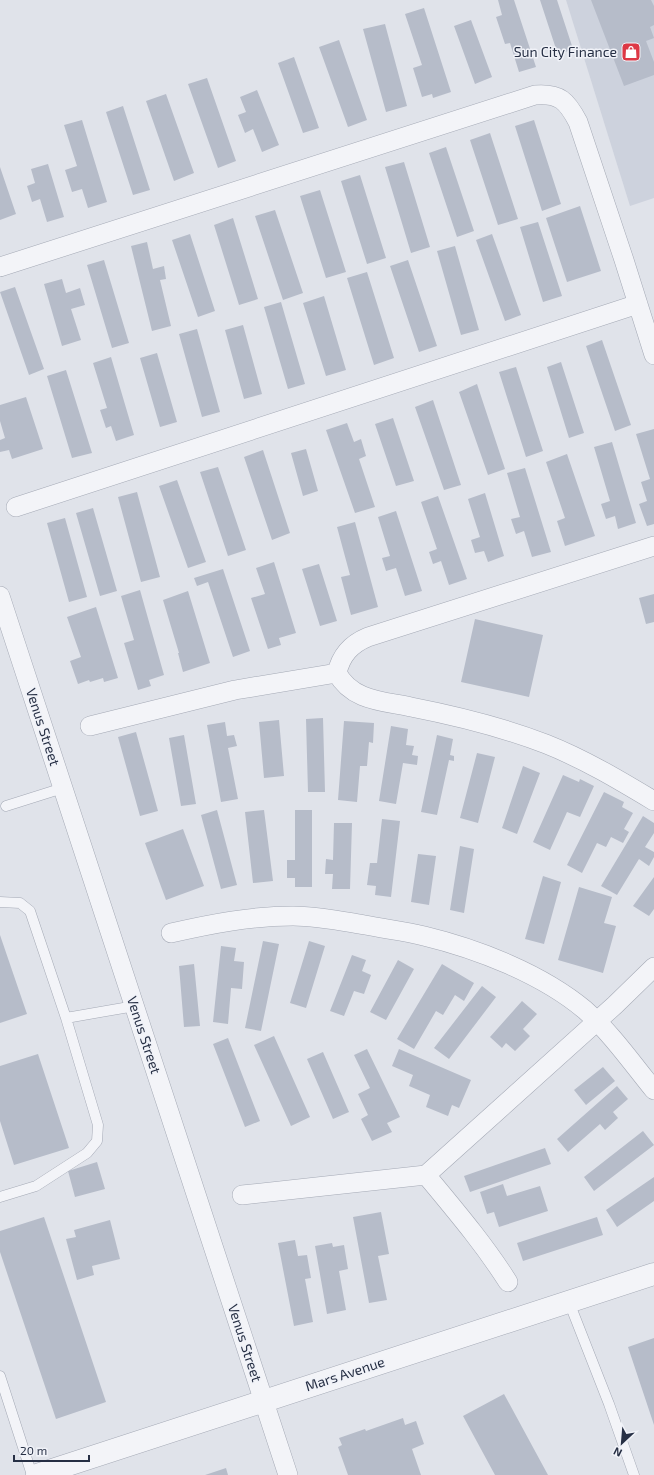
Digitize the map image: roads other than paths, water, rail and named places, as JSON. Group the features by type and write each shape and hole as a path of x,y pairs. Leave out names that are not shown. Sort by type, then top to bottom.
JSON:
{"street":[{"path":"0,268 535,94 548,94 560,98 571,108 578,122 654,355"},
{"path":"16,507 638,304"},
{"path":"654,546 368,637 355,643 344,654 339,664 337,673 349,690 371,699 470,720 553,747 596,768 654,801"},
{"name":"Venus Street","path":"0,596 288,1475"},
{"path":"90,726 235,690 337,673"},
{"path":"171,933 243,919 267,916 295,916 326,919 423,936 453,944 481,954 534,977 575,1003 596,1021 620,1047 654,1090"},
{"path":"242,1195 426,1175 615,1005 654,967"},
{"path":"426,1175 479,1239 508,1282"},
{"name":"Mars Avenue","path":"37,1475 654,1274"}],"lane":[{"path":"6,806 63,788"},
{"path":"0,902 20,903 30,911 66,1018 98,1125 97,1141 87,1153 36,1186 0,1197"},
{"path":"66,1018 135,1006"},
{"path":"569,1302 609,1404 634,1475"},
{"path":"0,1376 32,1475"}],"place":[{"name":"Sun City Finance","path":"631,52"}]}
